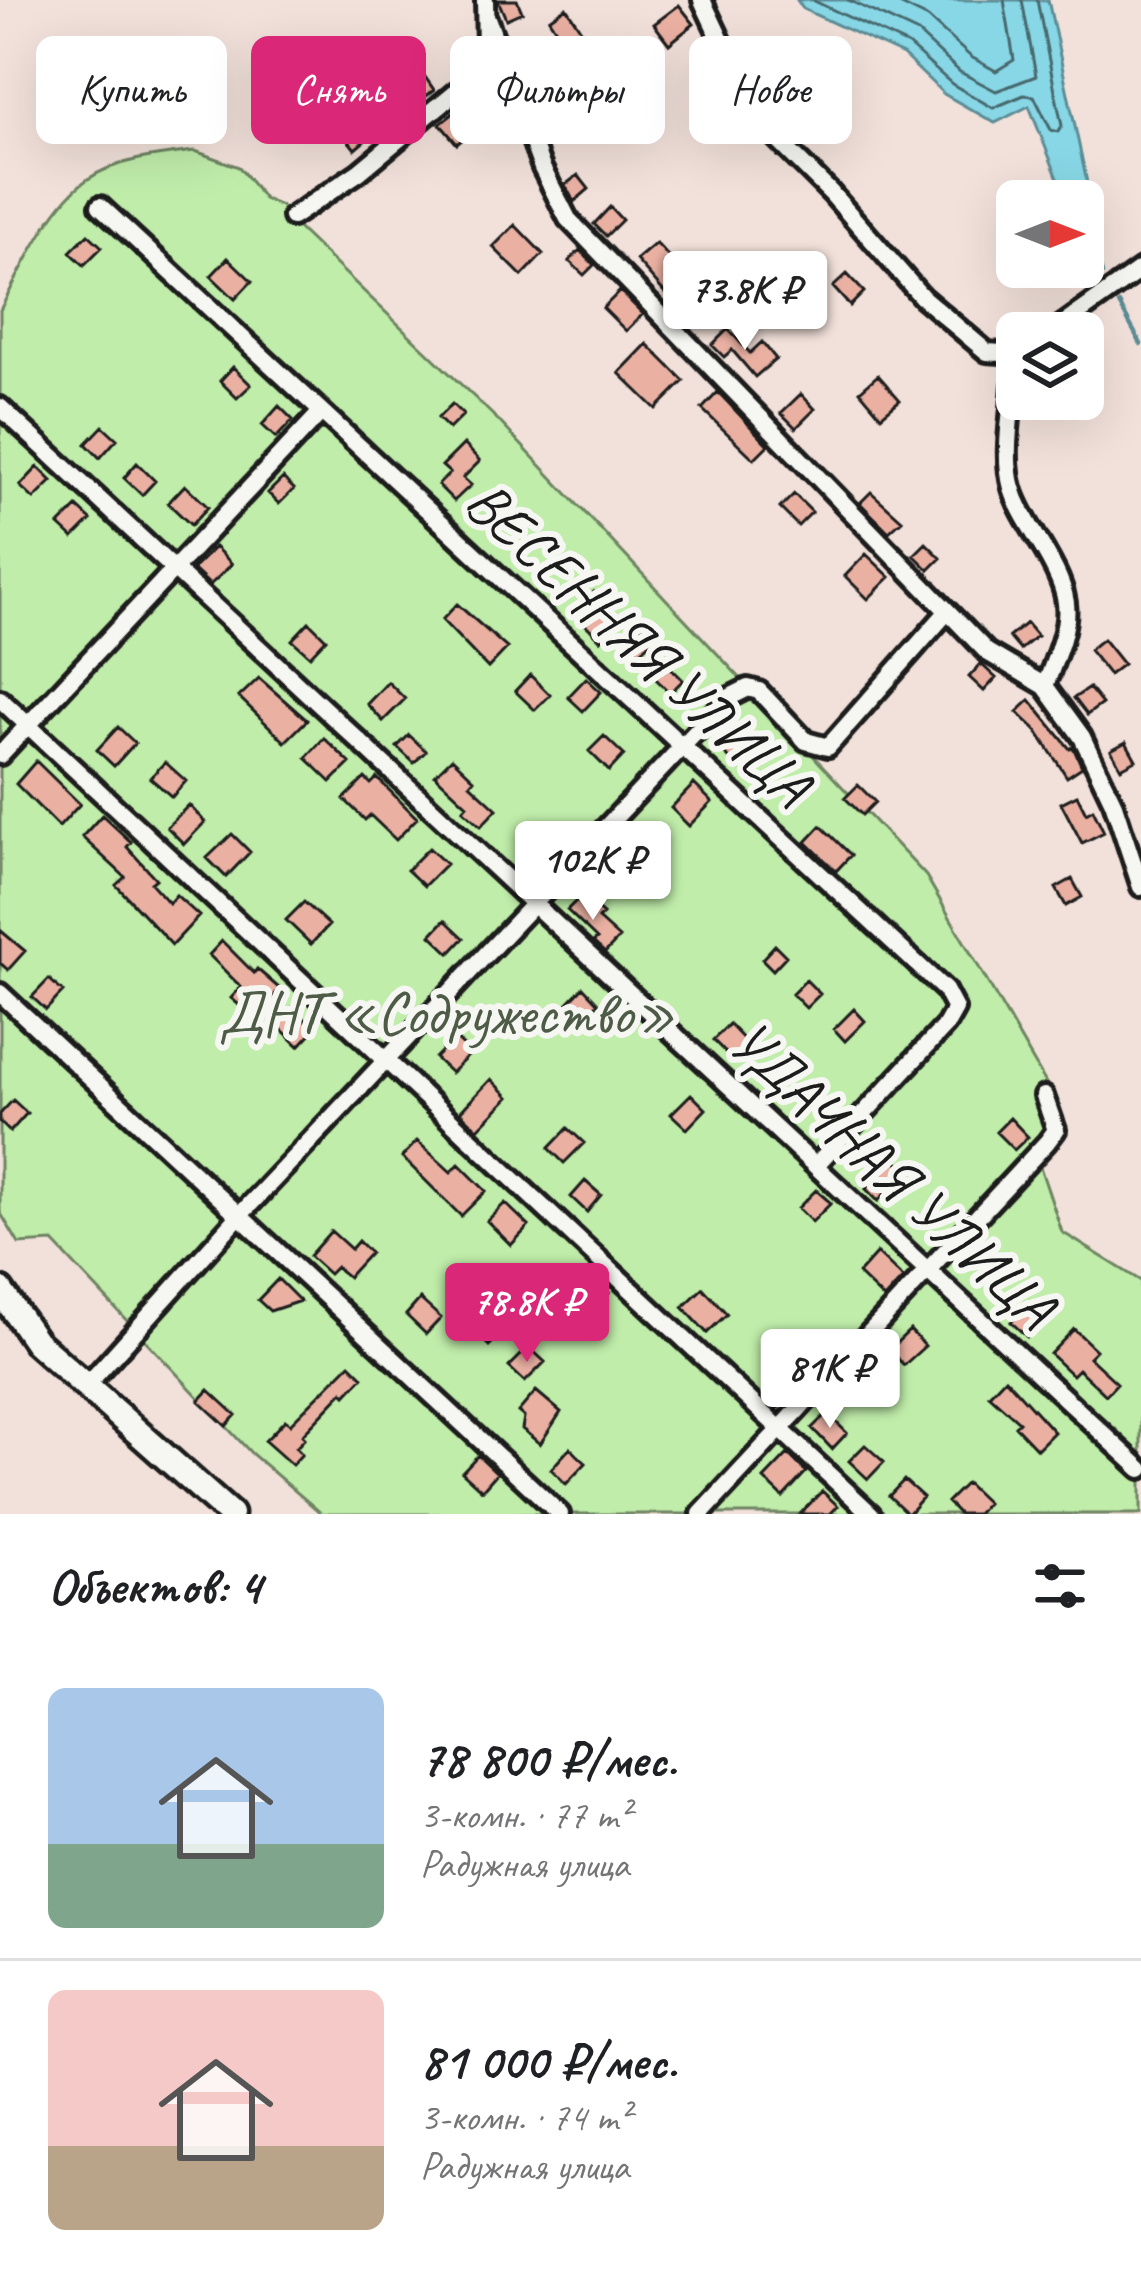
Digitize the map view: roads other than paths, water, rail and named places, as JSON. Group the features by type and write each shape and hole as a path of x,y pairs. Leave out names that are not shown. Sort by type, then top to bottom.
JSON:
{"street":[{"path":"702,0 759,121 831,193 922,297 987,352 996,353"},
{"path":"292,217 359,172 476,75 486,46 486,9"},
{"path":"486,9 542,168 568,219 987,652 1045,686 1082,737 1103,780 1141,887"},
{"name":"ВЕСЕННЯЯ УЛИЦА","path":"100,206 945,990 955,1009 946,1025 816,1165"},
{"path":"1081,312 1141,269"},
{"name":"УДАЧНАЯ УЛИЦА","path":"0,406 1141,1469"},
{"path":"0,755 321,412"},
{"path":"1010,420 1010,483 1066,592 1069,610 1045,686"},
{"path":"86,1386 239,1216 728,698 748,688 759,691 806,741 828,747 947,612"},
{"path":"0,699 872,1514"},
{"path":"0,993 560,1514"},
{"path":"701,1514 1056,1130 1045,1096"},
{"path":"3,1297 36,1342 230,1514"}],"water":[{"path":"797,0 1048,0 1086,180 1059,180 1029,106 995,123 944,94 903,55 803,9"}],"waterway":[{"path":"1119,304 1141,344"}],"park label":[{"name":"ДНТ «Содружество»","path":"447,1012"}]}
